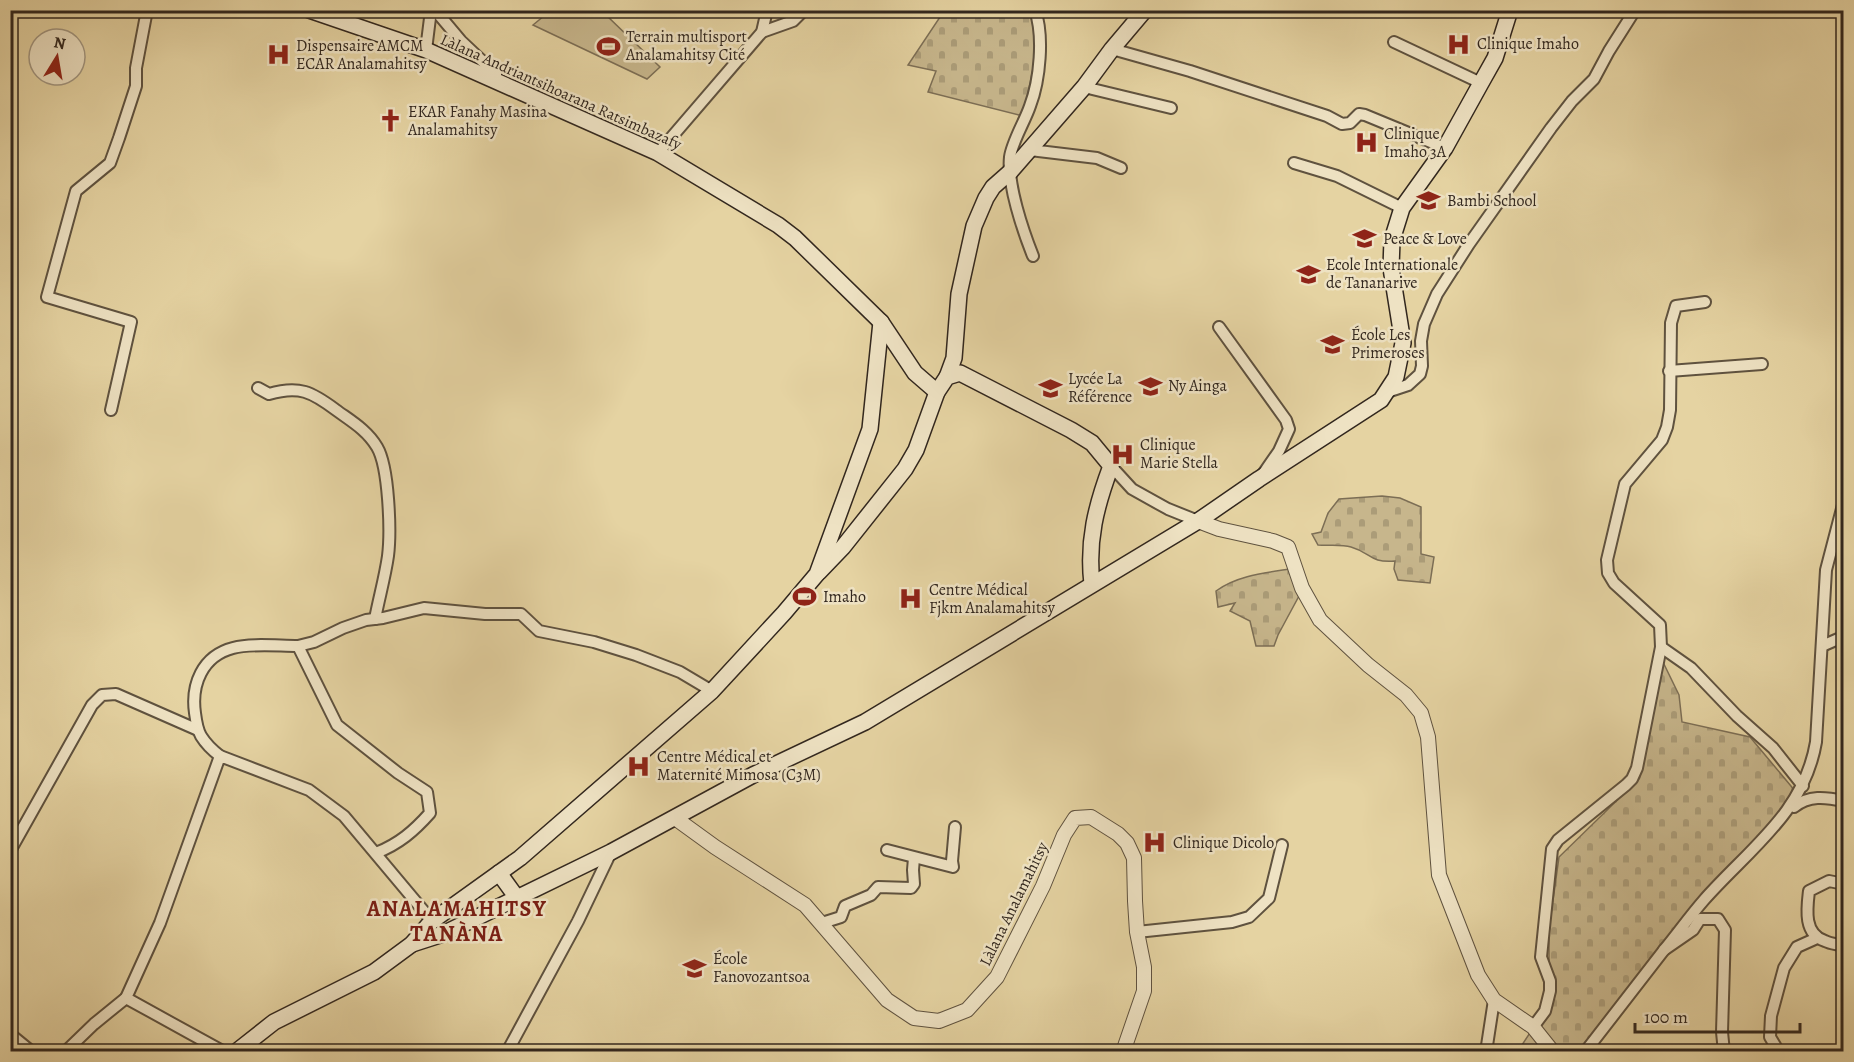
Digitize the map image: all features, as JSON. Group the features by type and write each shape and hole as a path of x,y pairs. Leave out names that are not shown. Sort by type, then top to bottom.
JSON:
{"main road":[{"path":"236,1052 274,1022 374,972 412,944 432,921 520,858 712,691 843,547 905,469 916,450 937,392 947,377 954,358 959,294 974,226 989,192 1030,150 1084,87 1145,10"},
{"path":"412,944 442,934 611,852 753,775 865,722 1198,521 1259,479 1373,407 1387,392 1396,377 1402,343 1391,268 1392,240 1402,208 1445,148 1495,58 1510,11"},
{"name":"Làlana Andriantsihoarana Ratsimbazafy","path":"316,12 426,50 658,153 778,225 795,238 881,322 915,373 937,392"},
{"path":"817,574 870,429 881,322"},
{"path":"947,377 955,373 966,375 1071,430 1092,443 1111,466 1101,491 1091,540 1089,559 1092,584"},
{"path":"499,873 517,898"},
{"path":"468,895 481,915"},
{"path":"432,921 442,934"}],"street":[{"path":"111,410 131,322 47,297 76,191 110,163 113,155 136,86 136,68 147,10"},
{"path":"426,50 433,10"},
{"path":"433,10 496,74 493,80"},
{"path":"658,153 762,32 767,10"},
{"path":"762,32 793,21 804,10"},
{"path":"1033,256 1024,233 1010,172 1010,155 1030,106 1037,79 1041,25 1035,10"},
{"path":"1387,392 1408,385 1420,374 1424,324 1437,294 1469,244 1551,128 1572,100 1594,79 1608,51 1635,10"},
{"path":"1394,42 1481,83"},
{"path":"1112,49 1190,71 1327,116 1342,124 1350,123 1359,114 1365,115 1445,148"},
{"path":"1084,87 1171,108"},
{"path":"1030,150 1098,158 1120,168"},
{"path":"1294,163 1338,176 1402,208"},
{"path":"1533,1028 1545,1011 1550,991 1550,981 1541,957 1552,849 1558,840 1632,779 1637,768 1661,647 1660,625 1614,584 1608,573 1607,560 1625,484 1662,440 1667,427 1670,410 1671,323 1676,306 1705,302"},
{"path":"1219,327 1281,412 1289,429 1279,451 1259,479"},
{"path":"1669,371 1762,364"},
{"path":"258,388 269,394 284,389 302,390 323,400 363,429 378,448 387,484 388,554 375,619"},
{"path":"1111,466 1132,489 1168,509 1220,529 1273,541 1288,548 1302,588 1320,620 1368,665 1406,695 1421,713 1428,737 1439,875 1478,975 1494,1000 1533,1028 1553,1052"},
{"path":"1585,1052 1704,900 1786,813 1803,786 1813,760 1816,742 1826,570 1844,501"},
{"path":"432,921 344,816 309,790 220,756 209,748 198,729 193,700 195,686 202,670 217,655 233,648 298,646 314,642 350,625 424,608 485,614 521,614 539,631 594,642 636,655 680,672 712,691"},
{"path":"1822,646 1838,639 1844,643"},
{"path":"298,646 337,725 398,773 427,792 430,813 411,834 391,847 376,853"},
{"path":"1661,647 1691,668 1737,717 1773,748 1803,786"},
{"path":"10,851 92,705 102,695 116,694 198,729"},
{"path":"65,1052 126,998 160,923 220,756"},
{"path":"1786,813 1803,801 1815,798 1844,801"},
{"name":"Làlana Analamahitsy","path":"675,818 715,847 805,905 887,1000 914,1018 939,1021 967,1010 997,978 1043,886 1070,825 1075,818 1091,817 1118,834 1127,843 1134,858 1137,932 1144,967 1144,991 1123,1052"},
{"path":"887,850 953,867 951,861 956,827"},
{"path":"1137,932 1232,922 1249,917 1261,908 1269,897 1282,845"},
{"path":"507,1052 578,921 611,852"},
{"path":"822,923 841,917 845,906 871,895 878,887 911,888 914,884 912,870 914,858"},
{"path":"1844,884 1828,881 1809,891 1806,920 1817,938 1844,946"},
{"path":"1664,950 1693,930 1700,919 1718,919 1723,924 1726,938 1722,1032 1724,1052"},
{"path":"1779,1052 1770,1037 1771,1016 1784,968 1797,947 1817,938"},
{"path":"126,998 224,1052"},
{"path":"1486,1052 1494,1000"},
{"path":"10,1034 32,1052"}],"green space":[{"name":"Terrain multisport Analamahitsy Cité","path":"550,11 607,11 604,13 660,67 647,79 533,25"},
{"path":"944,11 1032,11 1036,49 1023,116 928,92 936,71 908,65"},
{"path":"1382,496 1400,498 1421,507 1421,554 1434,557 1430,583 1398,580 1394,569 1395,561 1375,559 1358,549 1347,546 1318,545 1312,534 1321,532 1328,513 1339,499"},
{"path":"1289,569 1299,596 1274,646 1256,646 1250,621 1230,611 1235,603 1218,607 1216,591 1241,579"},
{"path":"1661,658 1679,695 1682,722 1750,737 1796,792 1767,835 1688,916 1582,1051 1513,1052 1522,1045 1549,1004 1549,929 1559,857 1639,779"}],"place":[{"name":"Clinique Imaho","path":"1459,44"},
{"name":"Terrain multisport Analamahitsy Cité","path":"608,46"},
{"name":"Dispensaire AMCM ECAR Analamahitsy","path":"278,55"},
{"name":"EKAR Fanahy Masina Analamahitsy","path":"390,121"},
{"name":"Clinique Imaho 3A","path":"1366,143"},
{"name":"Bambi School","path":"1429,201"},
{"name":"Peace & Love","path":"1365,239"},
{"name":"Ecole Internationale de Tananarive","path":"1308,274"},
{"name":"École Les Primeroses","path":"1333,344"},
{"name":"Ny Ainga","path":"1150,386"},
{"name":"Lycée La Référence","path":"1050,388"},
{"name":"Clinique Marie Stella","path":"1122,454"},
{"name":"Imaho","path":"805,597"},
{"name":"Centre Médical Fjkm Analamahitsy","path":"911,599"},
{"name":"Centre Médical et Maternité Mimosa (C3M)","path":"639,766"},
{"name":"Clinique Dicolo","path":"1155,843"},
{"name":"École Fanovozantsoa","path":"695,968"}],"district":[{"name":"ANALAMAHITSY TANÀNA","path":"457,922"}]}
